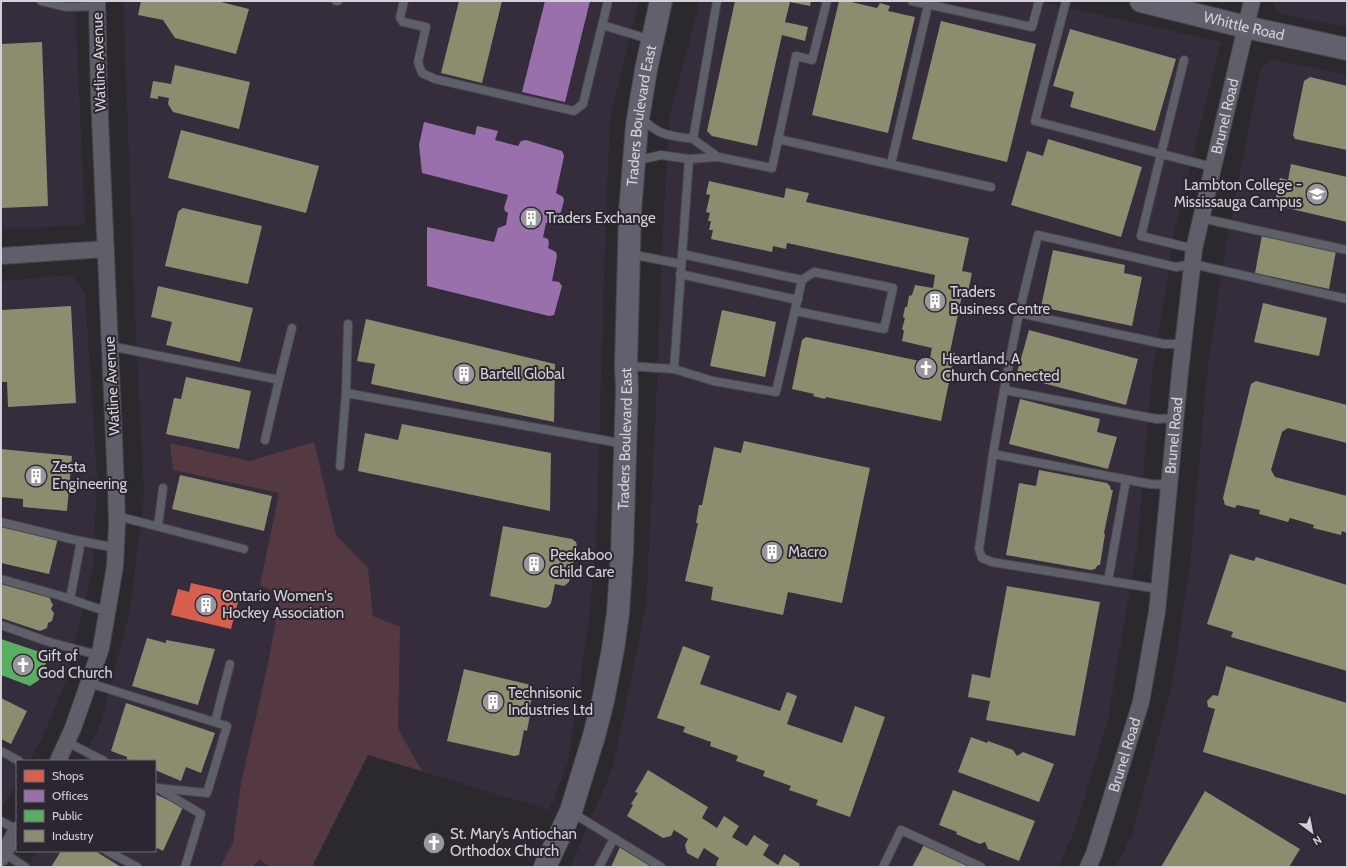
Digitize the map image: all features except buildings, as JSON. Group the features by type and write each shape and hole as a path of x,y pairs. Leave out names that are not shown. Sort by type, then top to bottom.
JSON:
{"street":[{"name":"Traders Boulevard East","path":"545,867 571,811 594,736 603,701 613,649 621,579 626,444 626,366 630,212 639,116 646,70 661,1"},
{"name":"Whittle Road","path":"1141,1 1246,27 1347,49"},
{"name":"Brunel Road","path":"1088,867 1094,854 1141,702 1157,612 1175,418 1193,257 1252,1"},
{"name":"Watline Avenue","path":"58,760 67,742 98,656 108,612 115,566 116,548 117,516 97,3"},
{"path":"1,256 106,249"},
{"path":"2,856 16,832"}],"lane":[{"path":"42,1 66,7 97,3"},
{"path":"404,1 400,18 403,22 426,27 418,62 422,72 434,79 574,111 583,104 608,1"},
{"path":"693,139 717,1"},
{"path":"634,161 661,155 689,159 718,157 772,168 796,56 812,60 827,1"},
{"path":"912,1 928,3 1032,27 1039,1"},
{"path":"1066,1 1035,122 1213,167"},
{"path":"891,164 928,3"},
{"path":"602,25 653,40"},
{"path":"1184,60 1141,236 1193,257 1347,299"},
{"path":"639,116 653,130 667,135 693,139 718,157"},
{"path":"778,139 991,187"},
{"path":"674,369 689,159"},
{"path":"1201,218 1347,250"},
{"path":"1159,589 992,562 982,558 979,549 1004,390 1019,313 1038,235 1176,267 1193,257"},
{"path":"629,253 681,264"},
{"path":"682,254 802,280"},
{"path":"626,366 674,369 713,381 776,392 802,280 814,272 893,288 884,329 795,311"},
{"path":"680,274 798,300"},
{"path":"1019,313 1164,344 1183,344"},
{"path":"340,466 346,393 348,324"},
{"path":"265,440 292,328"},
{"path":"110,346 280,380"},
{"path":"1004,390 1157,419 1175,418"},
{"path":"346,393 626,444"},
{"path":"993,454 1126,480 1150,484 1169,484"},
{"path":"1108,581 1126,480"},
{"path":"158,526 163,488"},
{"path":"117,516 244,549"},
{"path":"1,522 116,548"},
{"path":"70,599 81,541"},
{"path":"1,580 70,599 108,612"},
{"path":"1,624 49,642 98,656"},
{"path":"215,722 230,664"},
{"path":"89,683 227,726 207,793 156,788"},
{"path":"67,742 102,760"},
{"path":"1,751 17,760"},
{"path":"156,788 201,814 185,867"},
{"path":"571,811 661,867"},
{"path":"1,821 16,829"},
{"path":"883,867 901,830 980,867"},
{"path":"600,867 614,838"},
{"path":"109,852 137,867"},
{"path":"2,856 25,867"}],"shaded area":[{"path":"1,1 75,1 85,225 1,229"},
{"path":"123,1 639,1 610,119 596,546 588,626 568,763 549,810 368,755 312,867 27,867 36,852 156,852 156,760 82,760 101,723 130,610 144,494 135,315"},
{"path":"700,1 1038,1 1221,42 1175,228 1152,376 1137,547 1108,720 1074,832 1058,867 570,867 613,767 646,605 664,206 670,114"},
{"path":"1271,1 1347,1 1347,27 1279,14"},
{"path":"1271,59 1347,75 1347,867 1116,867 1132,834 1172,685 1190,564 1207,374 1226,243 1261,67"},
{"path":"71,275 85,292 97,475 93,567 66,681 41,741 30,760 16,760 16,784 1,810 1,281"},
{"path":"314,442 336,535 368,568 373,616 400,627 398,729 422,771 368,755 312,867 270,867 259,859 253,867 220,867 233,843 241,783 269,659 280,595 260,585 279,493 173,470 170,443 250,461"}],"place":[{"name":"Lambton College - Mississauga Campus","path":"1317,194"},
{"name":"Traders Exchange","path":"531,218"},
{"name":"Traders Business Centre","path":"935,301"},
{"name":"Heartland, A Church Connected","path":"926,368"},
{"name":"Bartell Global","path":"464,374"},
{"name":"Zesta Engineering","path":"36,476"},
{"name":"Macro","path":"772,552"},
{"name":"Peekaboo Child Care","path":"534,564"},
{"name":"Ontario Women's Hockey Association","path":"206,605"},
{"name":"Gift of God Church","path":"23,665"},
{"name":"Technisonic Industries Ltd","path":"493,702"},
{"name":"St. Mary’s Antiochan Orthodox Church","path":"434,843"}]}
